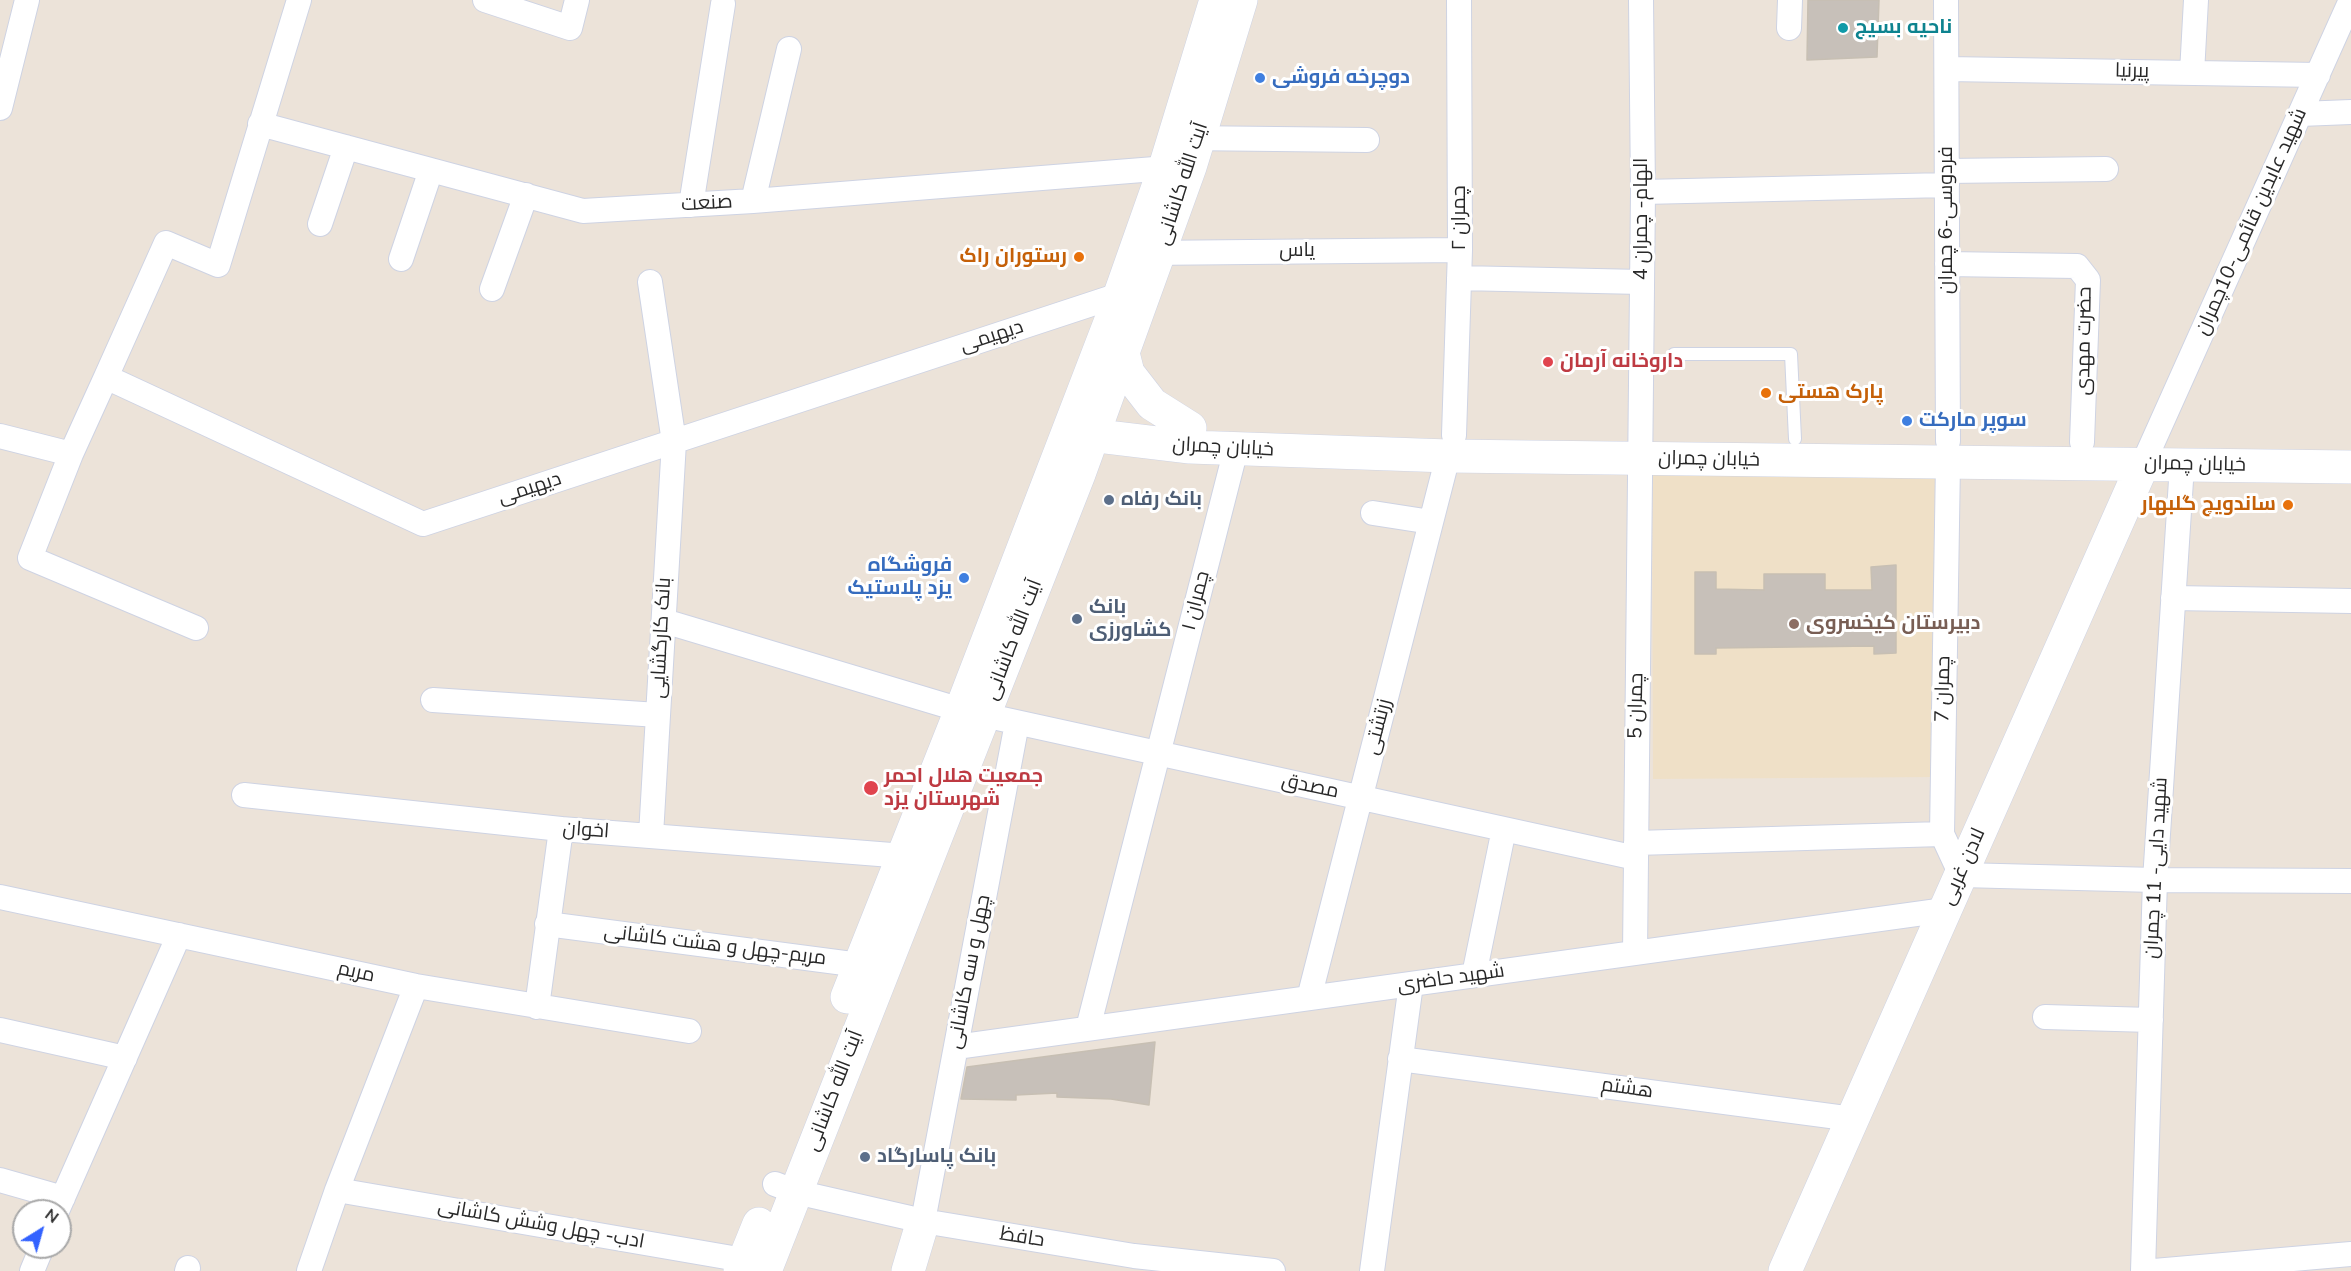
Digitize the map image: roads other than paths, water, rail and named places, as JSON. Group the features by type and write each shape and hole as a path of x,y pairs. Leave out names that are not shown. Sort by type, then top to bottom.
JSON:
{"main road":[{"name":"آیت الله کاشانی","path":"1182,152 1216,0"},
{"name":"آیت الله کاشانی","path":"750,1267 785,1188 973,713 1084,425 1182,152 1241,0"},
{"name":"آیت الله کاشانی","path":"973,713 1078,474 1084,425 1122,349 1132,294"},
{"path":"1122,349 1128,373 1152,404 1190,428"},
{"name":"خیابان چمران","path":"1084,425 1133,442 1236,449 1451,446 2148,454 2351,445"},
{"name":"خیابان چمران","path":"1084,425 1190,428 1451,446"},
{"name":"خیابان چمران","path":"1640,448 1795,439 1948,452 2082,442 2148,454 2182,465 2351,467"},
{"path":"1078,474 1108,452 1133,442"},
{"name":"لادن غربی","path":"1785,1271 2148,454"},
{"path":"908,1271 923,1221"}],"street":[{"path":"0,108 10,31 27,0"},
{"path":"196,628 30,558 70,454 166,243 218,265 299,0"},
{"path":"485,0 570,27 577,0"},
{"name":"چمران ۲","path":"1451,446 1460,250 1459,0"},
{"name":"الهام- چمران 4","path":"1640,448 1643,192 1641,0"},
{"path":"1789,28 1790,0"},
{"name":"فردوسی-6 چمران","path":"1946,0 1948,452"},
{"path":"2192,73 2196,0"},
{"name":"شهید عابدین قائمی-10چمران","path":"2148,454 2351,0"},
{"path":"691,205 723,4"},
{"path":"753,201 789,49"},
{"name":"پیرنیا","path":"1947,69 2318,75"},
{"path":"2300,114 2351,112"},
{"name":"صنعت","path":"260,124 583,211 753,201 1182,152 1367,140"},
{"path":"320,224 346,147"},
{"path":"1643,192 2106,169"},
{"path":"401,259 431,170"},
{"path":"492,289 526,195"},
{"name":"یاس","path":"1147,253 1460,250"},
{"name":"حضرت مهدی","path":"1947,264 2077,266 2088,280 2082,442"},
{"path":"1459,278 1642,282"},
{"name":"بانک کارگشایی","path":"650,282 674,442 651,835"},
{"name":"دیهیمی","path":"106,377 423,524 1132,294"},
{"path":"0,436 70,454"},
{"name":"زرتشتی","path":"1309,998 1451,446"},
{"name":"چمران 5","path":"1635,953 1640,448"},
{"name":"چمران ۱","path":"1088,1029 1236,449"},
{"name":"چمران 7","path":"1948,452 1942,834 1961,875"},
{"name":"شهید دایی- 11 چمران","path":"2143,1271 2155,880 2182,465"},
{"path":"1373,513 1431,522"},
{"path":"2173,598 2351,601"},
{"name":"مصدق","path":"664,621 973,713 1504,829 1636,850 1942,834"},
{"path":"433,700 658,715"},
{"name":"چهل و سه کاشانی","path":"923,1221 1017,723"},
{"name":"اخوان","path":"244,795 561,829 915,856"},
{"path":"537,1007 561,829"},
{"path":"1474,975 1504,829"},
{"path":"1961,875 2155,880 2351,881"},
{"name":"مریم","path":"0,897 416,986 689,1030"},
{"name":"شهید حاضری","path":"956,1047 1945,910"},
{"name":"مریم-چهل و هشت کاشانی","path":"548,924 871,967"},
{"path":"62,1199 179,935"},
{"path":"1372,1271 1411,984"},
{"path":"309,1271 337,1190 416,986"},
{"path":"2044,1017 2151,1020"},
{"path":"0,1030 125,1058"},
{"name":"هشتم","path":"1401,1059 1853,1119"},
{"path":"0,1180 48,1199"},
{"name":"حافظ","path":"785,1188 923,1221 1133,1264 1273,1271"},
{"name":"ادب- چهل وشش کاشانی","path":"337,1190 750,1267"},
{"path":"2154,1271 2351,1254"}],"lane":[{"path":"1674,354 1791,354 1795,439"}],"place":[{"name":"ناحیه بسیج","path":"1843,28"},
{"name":"دوچرخه فروشی","path":"1260,78"},
{"name":"رستوران راک","path":"1079,257"},
{"name":"داروخانه آرمان","path":"1548,362"},
{"name":"پارک هستی","path":"1766,393"},
{"name":"سوپر مارکت","path":"1907,421"},
{"name":"بانک رفاه","path":"1109,500"},
{"name":"ساندویچ گلبهار","path":"2288,505"},
{"name":"فروشگاه یزد پلاستیک","path":"964,578"},
{"name":"بانک کشاورزی","path":"1077,619"},
{"name":"دبیرستان کیخسروی","path":"1794,624"},
{"name":"جمعیت هلال احمر شهرستان یزد","path":"871,788"},
{"name":"بانک پاسارگاد","path":"865,1157"}]}
